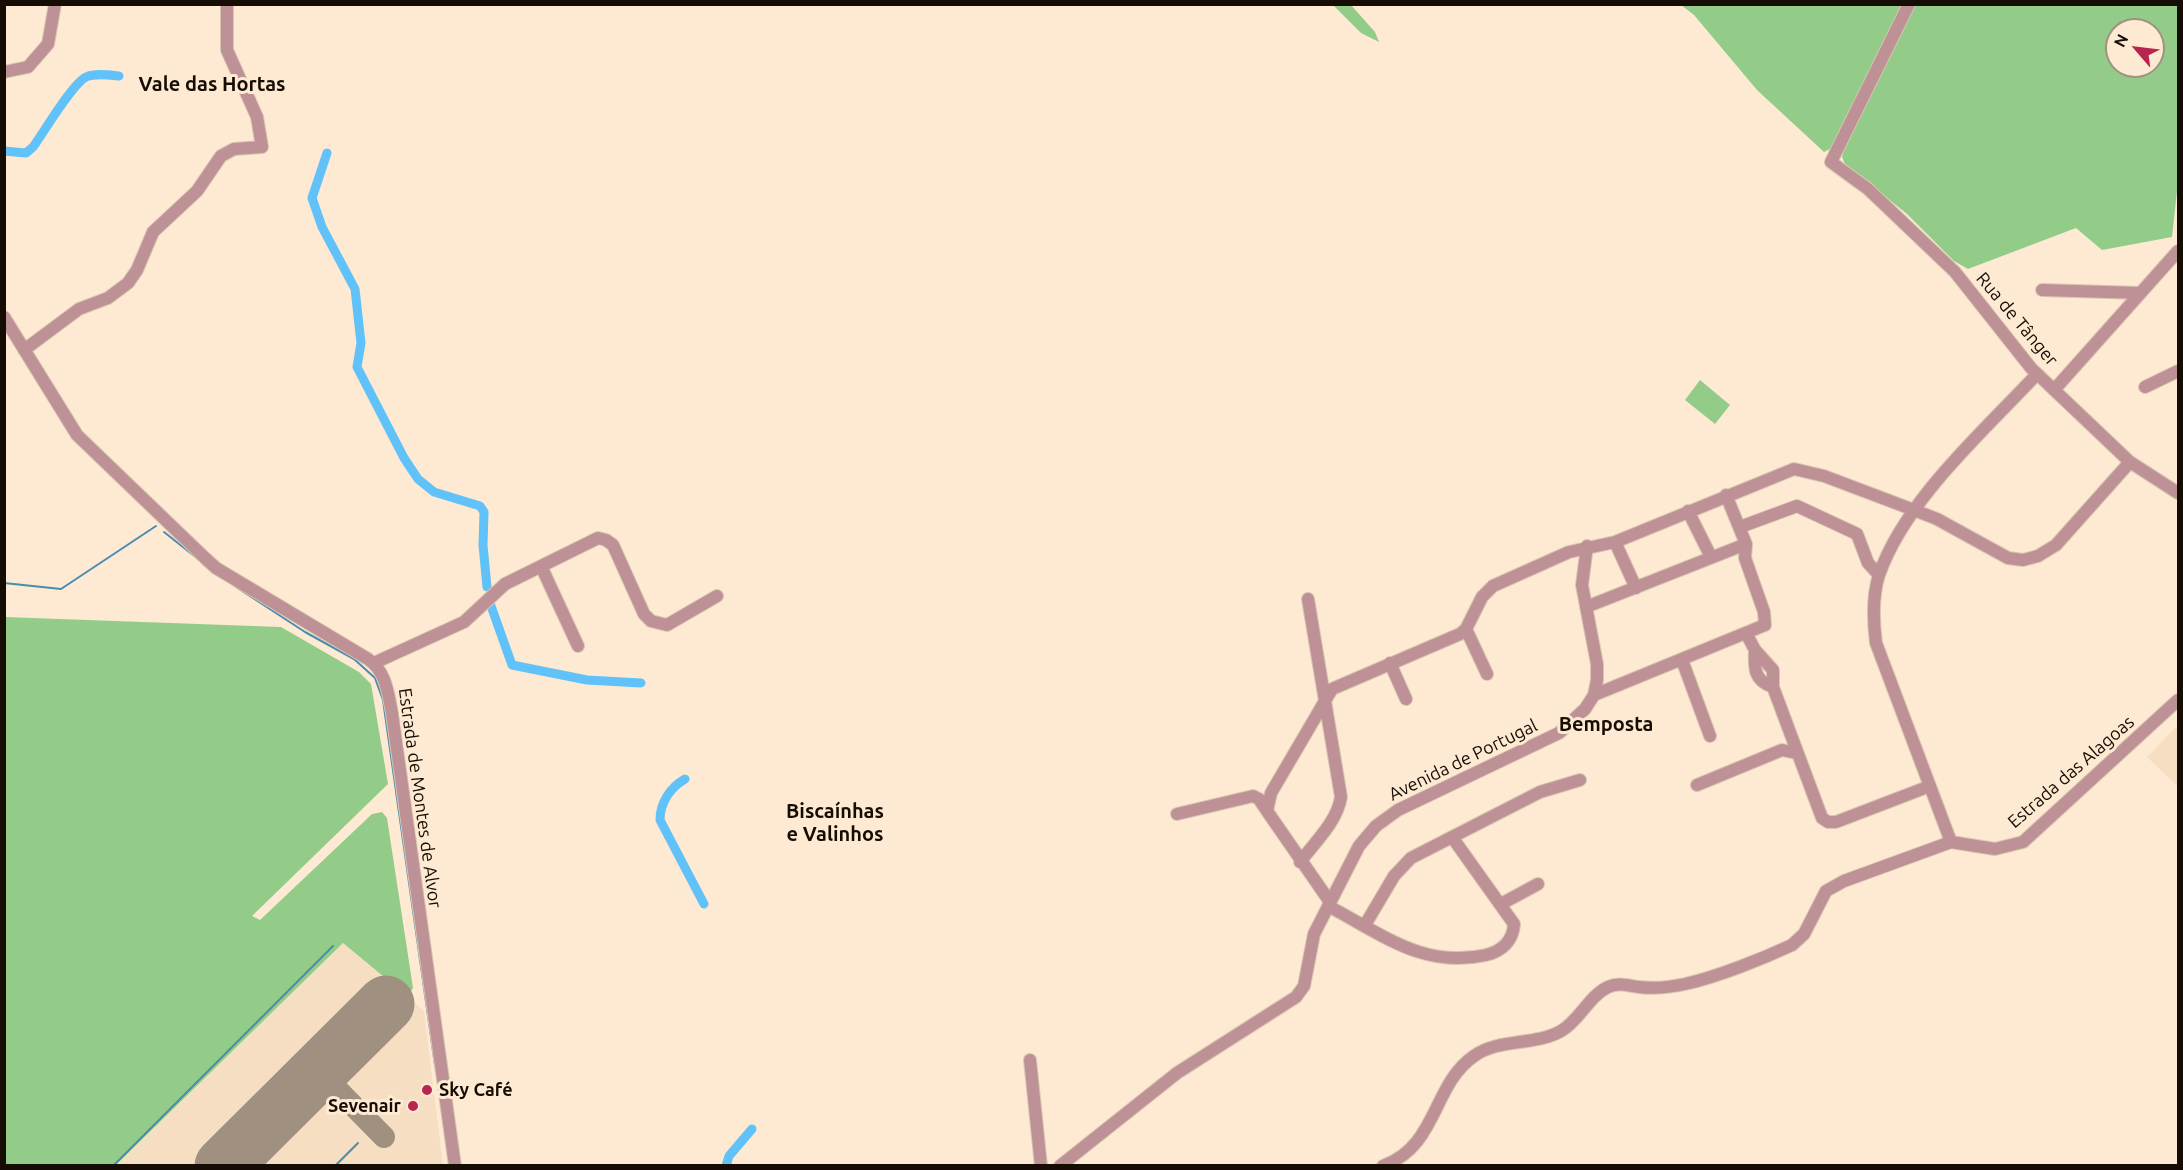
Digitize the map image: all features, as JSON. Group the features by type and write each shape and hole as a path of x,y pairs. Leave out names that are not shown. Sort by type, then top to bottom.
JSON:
{"street":[{"path":"4,72 28,68 48,44 56,4"},
{"path":"24,350 78,309 108,298 128,283 137,270 153,232 197,191 221,156 234,149 262,147 257,117 227,50 227,4"},
{"name":"Rua de Tânger","path":"1909,4 1831,162 1868,189 1955,272 2037,374 2130,462 2178,493"},
{"path":"2054,390 2178,250"},
{"path":"2042,290 2140,293"},
{"path":"4,317 77,435 205,558 216,568 374,663 464,622 504,584 598,538 606,540 619,555 644,614 651,621 667,626 717,596"},
{"path":"2145,387 2178,371"},
{"path":"1952,842 1876,643 1873,621 1879,575 1914,510 2037,374"},
{"path":"1267,811 1271,793 1332,689 1460,634 1466,629 1486,591 1532,568 1587,546 1615,542 1794,469 1824,476 1937,519 2008,558 2031,558 2056,545 2130,462"},
{"path":"1594,695 1747,635 1760,629 1766,620 1748,571 1746,544 1726,495"},
{"path":"1740,527 1789,507 1802,507 1857,534 1868,563 1879,575"},
{"path":"1688,511 1711,557"},
{"path":"1615,542 1636,588"},
{"path":"1586,608 1746,544"},
{"path":"1587,546 1582,585 1597,664 1598,680 1594,695"},
{"path":"541,566 573,644"},
{"path":"1300,862 1331,822 1340,803 1340,783 1308,599"},
{"path":"1466,629 1487,674"},
{"path":"1747,635 1755,650 1754,669 1763,684 1773,687 1818,810 1828,822 1836,822 1930,786"},
{"path":"1682,660 1710,736"},
{"name":"Estrada de Montes de Alvor","path":"374,663 386,683 392,713 455,1166"},
{"path":"1390,663 1406,699"},
{"name":"Avenida de Portugal","path":"1060,1166 1177,1073 1296,997 1304,986 1314,934 1329,904 1359,846 1386,817 1559,733 1574,722 1594,695"},
{"name":"Estrada das Alagoas","path":"1383,1166 1408,1153 1418,1143 1457,1072 1475,1055 1496,1047 1531,1041 1562,1031 1608,987 1623,984 1657,988 1684,984 1792,945 1804,934 1826,891 1844,881 1952,842 1995,849 2023,842 2178,700"},
{"path":"1697,785 1782,750 1796,753"},
{"path":"1365,926 1402,865 1540,792 1580,780"},
{"path":"1177,814 1252,796 1259,799 1329,904 1365,926 1427,956 1447,960 1494,953 1506,946 1514,935 1514,924 1452,837"},
{"path":"1501,904 1538,884"},
{"path":"1030,1060 1041,1166"}],"shaded area":[{"path":"2178,725 2178,787 2147,757"},
{"path":"343,943 424,1011 443,1165 116,1166"}],"green space":[{"path":"1333,5 1351,5 1375,32 1379,42 1361,33"},
{"path":"1681,5 1902,5 1832,148 1824,152 1757,90 1694,15"},
{"path":"1914,5 2178,5 2178,182 2172,237 2102,250 2076,228 1968,269 1954,261 1907,214 1845,164 1842,157 1845,144"},
{"path":"1700,380 1730,405 1715,424 1685,400"},
{"path":"5,617 281,627 359,672 371,684 388,784 252,916 260,920 372,814 382,812 387,818 413,988 408,997 343,943 116,1165 5,1165"}],"waterway":[{"path":"4,151 26,153 33,147 66,98 86,77 119,76"},
{"path":"327,153 312,198 322,227 355,289 361,343 357,367 404,458 418,479 434,492 480,506 484,512 483,545 487,587"},
{"path":"4,583 61,589 156,526"},
{"path":"164,532 198,559"},
{"path":"236,587 305,632 354,659 375,678 383,700 435,1065"},
{"path":"491,606 512,665 587,680 641,683"},
{"path":"685,779 667,796 660,813 660,820 704,904"},
{"path":"113,1166 333,946"},
{"path":"726,1166 729,1156 752,1129"},
{"path":"335,1166 358,1143"}],"taxiway":[{"path":"312,1078 319,1076 326,1078 384,1137"}],"runway":[{"path":"223,1166 386,1004"}],"place":[{"name":"Sky Café","path":"427,1090"},
{"name":"Sevenair","path":"413,1106"}],"district":[{"name":"Vale das Hortas","path":"212,84"},
{"name":"Bemposta","path":"1606,724"},
{"name":"Biscaínhas e Valinhos","path":"835,822"}]}
